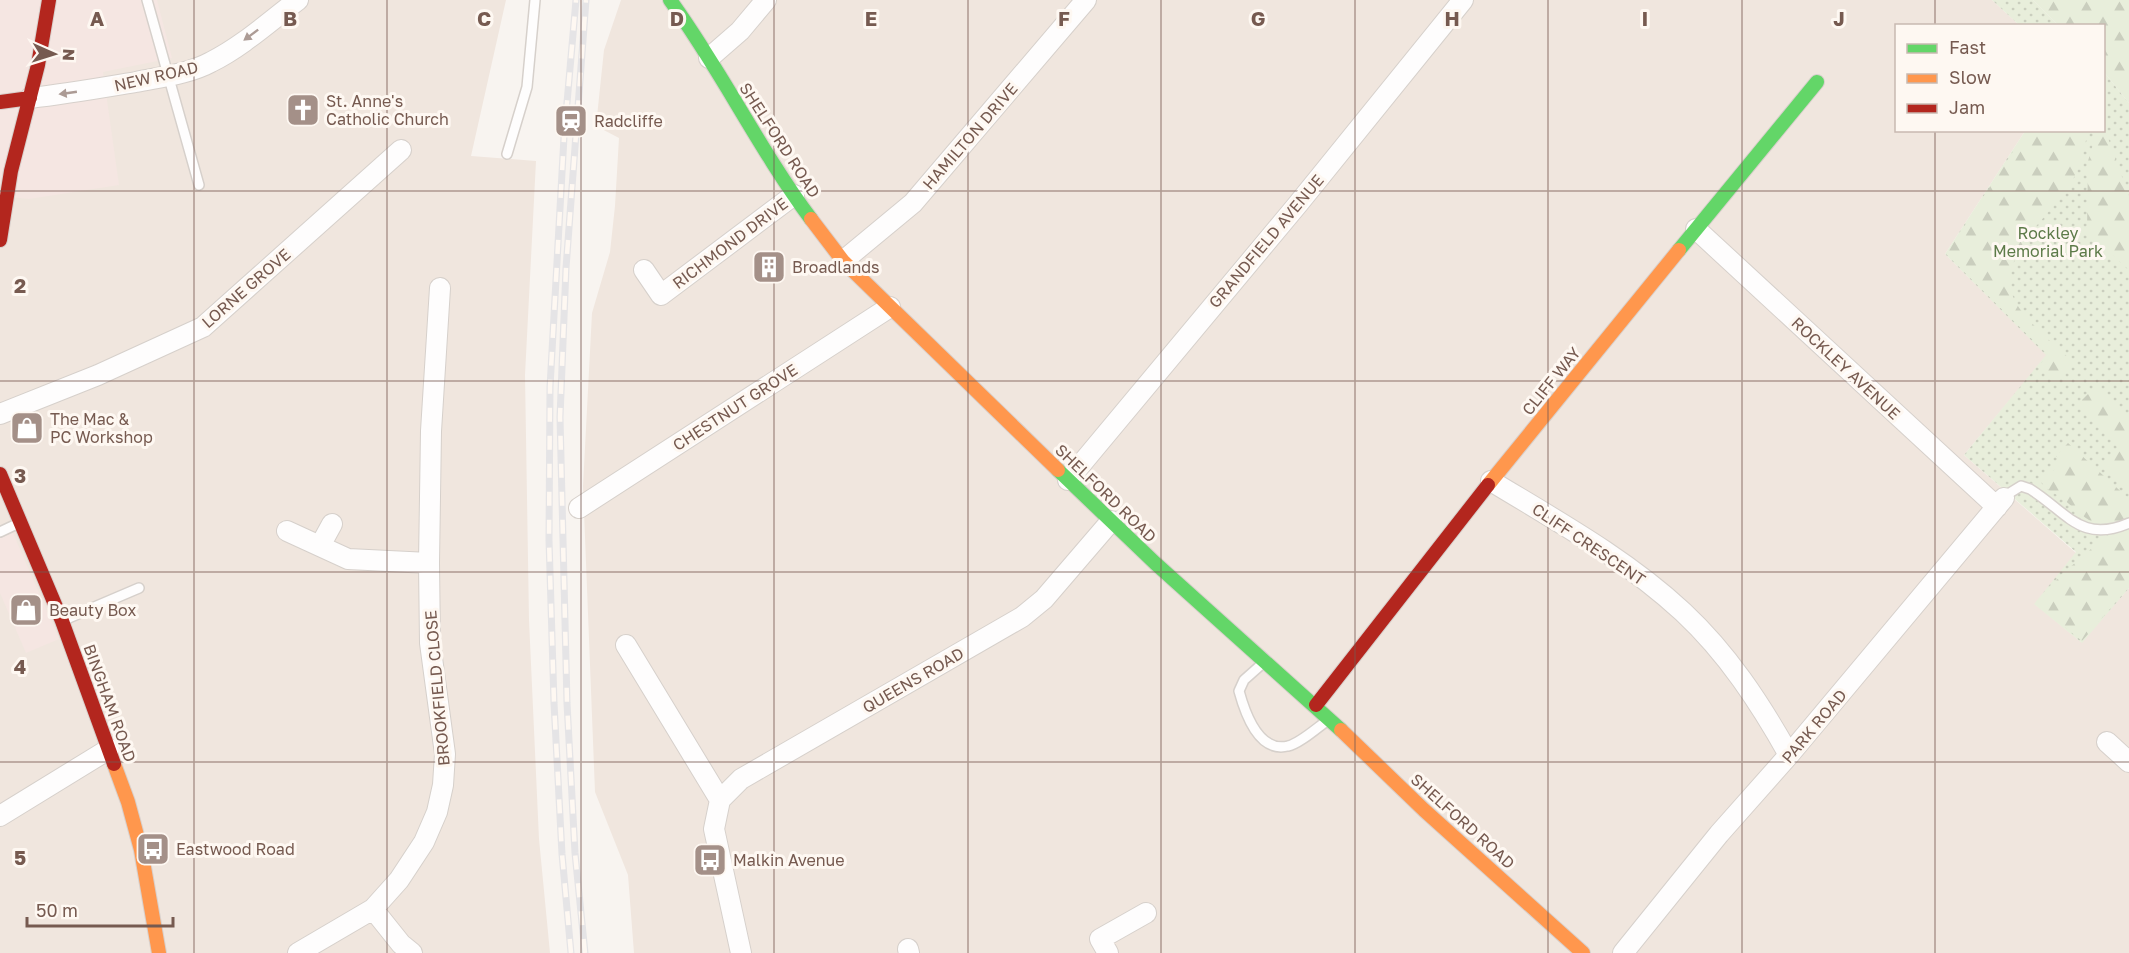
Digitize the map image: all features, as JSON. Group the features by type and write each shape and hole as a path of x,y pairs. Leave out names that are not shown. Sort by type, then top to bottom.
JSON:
{"street":[{"path":"0,240 11,171 43,40 49,0"},
{"name":"NEW ROAD","path":"30,98 68,94 190,70 232,50 298,0"},
{"name":"SHELFORD ROAD","path":"670,0 690,27 771,161 843,261 1111,521 1264,662 1316,705 1417,802 1583,953"},
{"path":"709,58 740,31 766,0"},
{"name":"HAMILTON DRIVE","path":"843,261 913,203 1086,0"},
{"name":"GRANDFIELD AVENUE","path":"1068,480 1298,204 1463,0"},
{"name":"CLIFF WAY","path":"1316,705 1491,481 1817,82"},
{"path":"0,102 30,98"},
{"name":"LORNE GROVE","path":"0,414 98,375 203,327 401,150"},
{"name":"RICHMOND DRIVE","path":"644,270 661,295 794,195"},
{"name":"ROCKLEY AVENUE","path":"1696,229 2001,503"},
{"name":"BROOKFIELD CLOSE","path":"298,953 373,909 399,880 424,842 437,812 443,785 445,754 430,643 429,563 430,430 440,288"},
{"name":"CHESTNUT GROVE","path":"579,508 890,307"},
{"name":"BINGHAM ROAD","path":"0,474 62,621 128,802 141,850 159,953"},
{"name":"CLIFF CRESCENT","path":"1491,481 1608,553 1646,580 1684,613 1707,636 1754,695 1789,755"},
{"name":"PARK ROAD","path":"1623,953 1719,834 1789,755 2001,503"},
{"name":"QUEENS ROAD","path":"720,800 741,779 1022,617 1044,599 1111,521"},
{"path":"320,546 332,524"},
{"path":"287,531 348,559 429,563"},
{"path":"627,645 720,800 714,829 741,953"},
{"path":"2107,742 2129,762"},
{"path":"0,816 109,749"},
{"path":"373,909 401,944 412,953"},
{"path":"1108,953 1100,939 1146,913"}],"lane":[{"path":"147,0 199,185"},
{"path":"507,154 527,87 535,0"},
{"path":"2001,503 2008,494 2020,486 2030,489 2078,525 2091,530 2106,530 2129,523"},
{"path":"0,532 20,522"},
{"path":"62,621 139,588"},
{"path":"1264,662 1244,680 1239,691 1250,719 1264,742 1274,746 1289,746 1330,719"}],"shaded area":[{"path":"0,0 506,0 471,156 536,161 525,375 529,620 539,839 550,953 0,953"},
{"path":"0,0 157,0 172,58 103,72 119,185 29,199 0,196"},
{"path":"621,0 1992,0 2018,24 1895,24 1895,132 2024,132 1945,254 2047,355 1964,455 2076,553 2035,604 2081,642 2129,588 2129,953 634,953 628,875 595,792 583,486 592,313 610,252 619,138 596,126 604,50"},
{"path":"13,533 59,639 26,653 0,593 0,538"}],"green space":[{"path":"1992,0 2033,0 2057,24 2018,24"},
{"path":"2033,0 2129,0 2129,103 2105,73 2105,24 2057,24"},
{"name":"Rockley Memorial Park","path":"2105,73 2129,103 2129,588 2082,643 2034,604 2076,552 1964,455 2046,355 1945,254 2024,132 2105,132"},
{"path":"2105,130 2129,196 2129,270 2087,232 2088,161 2097,132 2105,132"},
{"path":"2026,132 2088,132 2080,164 2071,183 2027,238 2018,253 2012,269 2010,285 2020,309 2075,364 2060,379 2053,379 2038,367 2048,355 1946,254"},
{"path":"2095,387 2129,421 2129,488 2104,465 2119,449 2083,410 2082,400"},
{"path":"2068,443 2129,499 2129,517 2118,523 2100,525 2092,522 2044,486 2041,480 2044,474 2050,475 2061,461 2056,456"},
{"path":"2129,528 2129,587 2082,641 2036,604 2062,574 2090,550 2100,538"}],"railway":[{"path":"571,953 562,854 549,540 550,387 564,137 576,0"},
{"path":"585,953 575,853 567,703 560,417 566,268 586,0"}],"traffic: fast":[{"path":"670,0 774,165 811,219"},
{"path":"1679,250 1817,82"},
{"path":"1058,470 1155,563 1341,730"}],"traffic: slow":[{"path":"811,219 843,261 1058,470"},
{"path":"1488,485 1679,250"},
{"path":"1341,730 1424,810 1583,953"},
{"path":"114,764 128,802 141,850 159,953"}],"traffic: jam":[{"path":"0,240 11,171 38,65 49,0"},
{"path":"0,102 30,98"},
{"path":"0,474 62,621 114,764"},
{"path":"1316,705 1488,485"}],"place":[{"name":"St. Anne's Catholic Church","path":"303,110"},
{"name":"Radcliffe","path":"571,121"},
{"name":"Broadlands","path":"769,267"},
{"name":"The Mac & PC Workshop","path":"27,428"},
{"name":"Beauty Box","path":"26,610"},
{"name":"Eastwood Road","path":"153,849"},
{"name":"Malkin Avenue","path":"710,860"}]}
